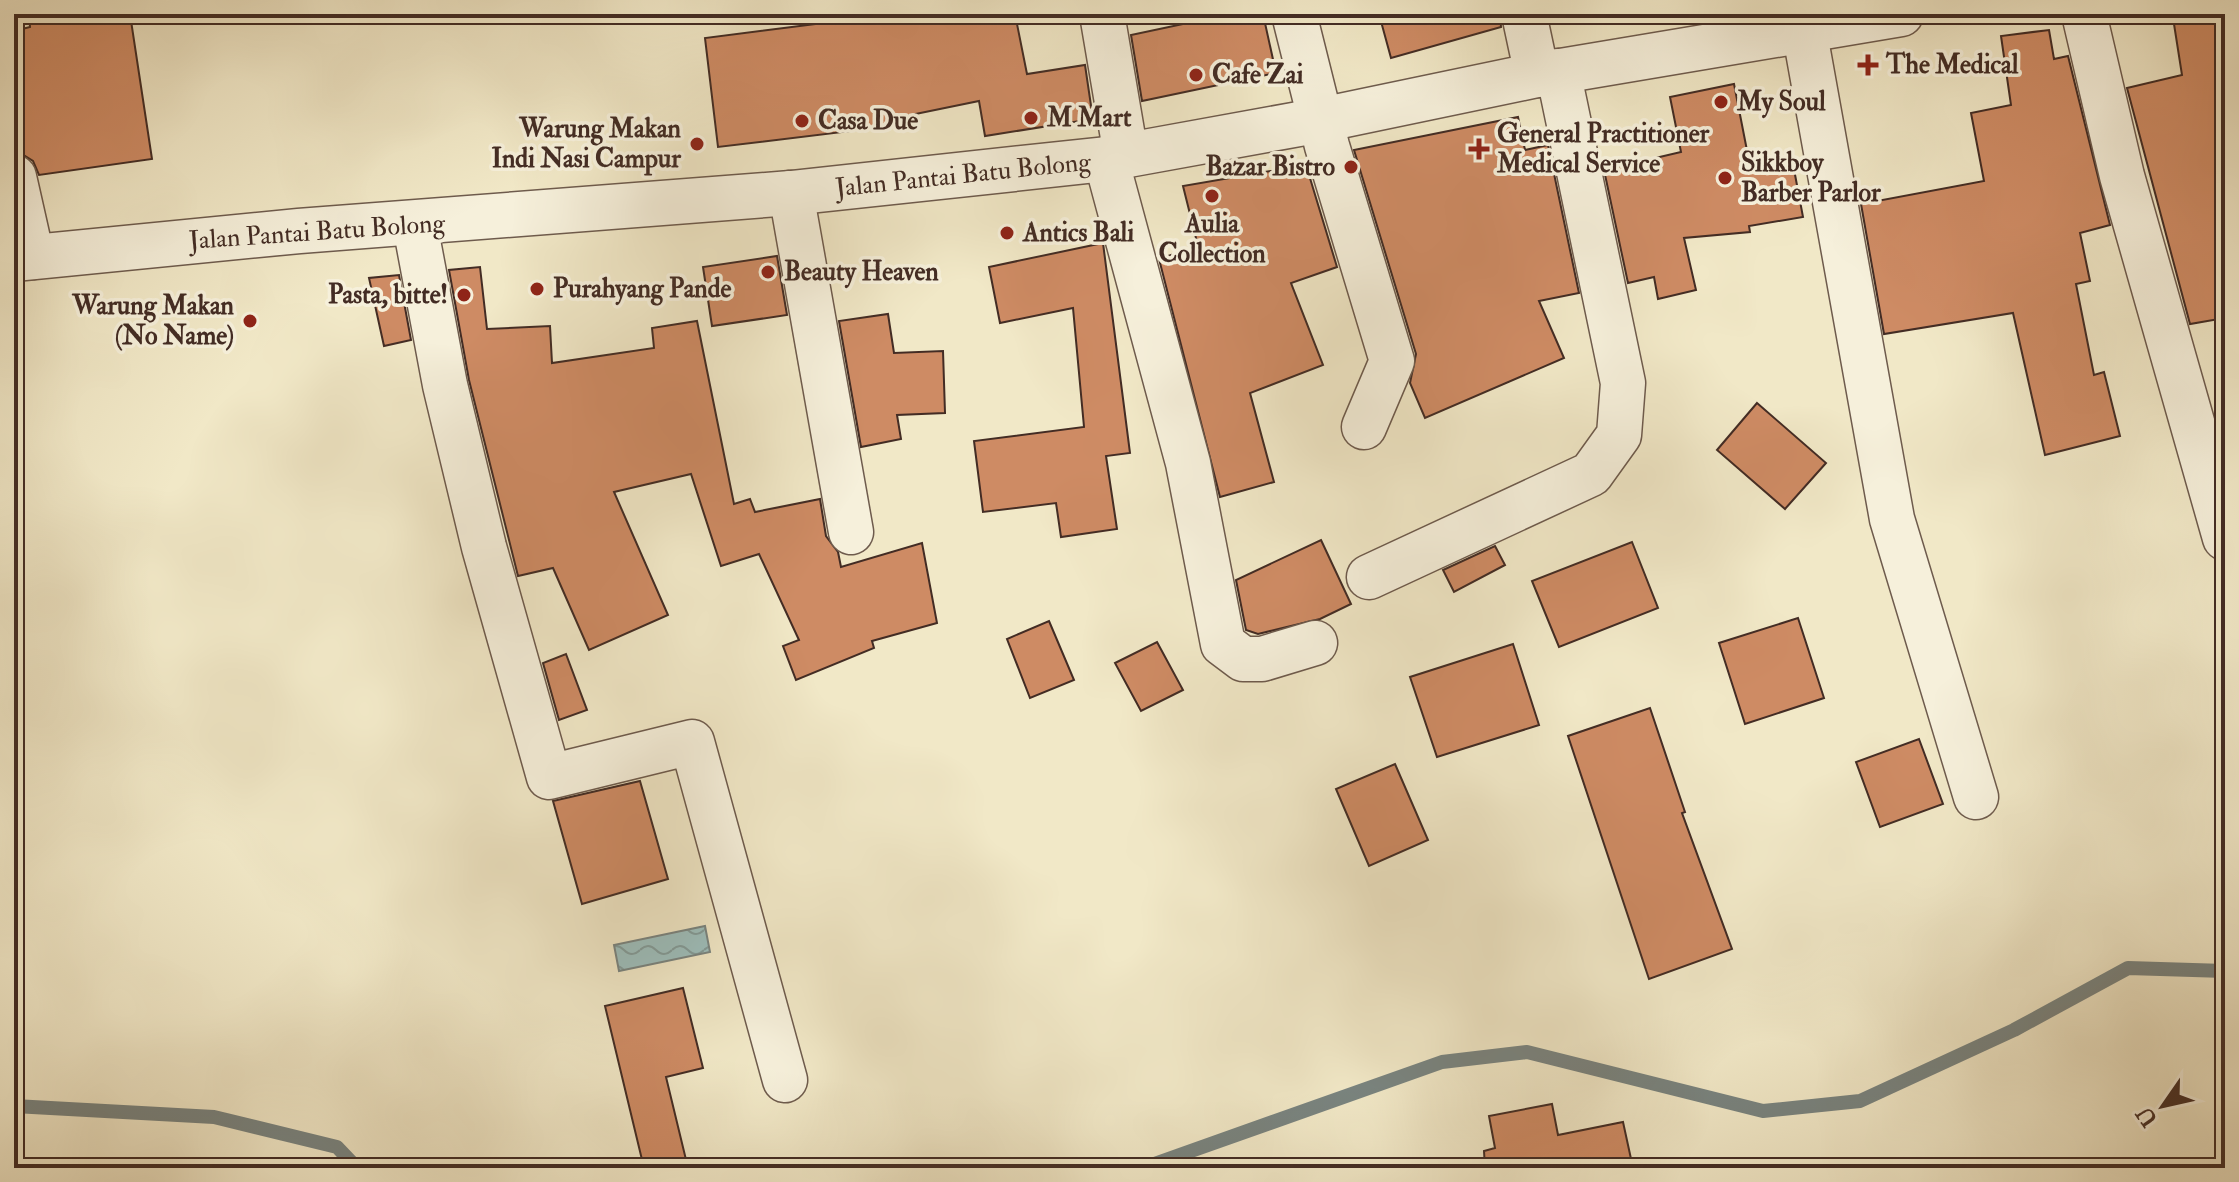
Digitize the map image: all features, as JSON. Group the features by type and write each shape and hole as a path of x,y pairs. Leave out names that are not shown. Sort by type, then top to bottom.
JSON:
{"street":[{"path":"1102,14 1116,157 1188,463 1223,644 1243,659 1262,659 1315,643"},
{"path":"1294,14 1321,120 1392,361 1364,427"},
{"path":"1369,577 1591,474 1619,435 1623,383 1548,73 1524,14"},
{"name":"Jalan Pantai Batu Bolong","path":"23,258 299,231 415,225 791,193 1116,157 1321,120 1548,73 1745,26 1804,29 1901,14"},
{"path":"2084,14 2122,176 2225,538"},
{"path":"1804,29 1892,519 1976,797"},
{"path":"14,177 23,258"},
{"path":"791,193 851,532"},
{"path":"415,225 421,274 473,503 549,777 692,742 785,1080"}],"water":[{"path":"705,926 710,952 619,971 614,945"}],"building":[{"path":"29,14 130,14 152,159 39,175 33,161 22,154 14,113 14,31 30,27"},
{"path":"895,14 1015,14 1027,74 1085,65 1093,119 985,136 979,101 891,119 892,126 718,147 705,38"},
{"path":"1230,14 1263,14 1276,73 1142,101 1131,35"},
{"path":"1379,14 1500,14 1501,27 1391,58"},
{"path":"2216,17 2225,80 2225,318 2190,324 2127,88 2182,75 2174,24"},
{"path":"2049,30 2054,59 2068,56 2110,225 2080,233 2090,281 2076,284 2094,375 2104,372 2120,436 2045,455 2013,313 1884,334 1861,204 1984,181 1971,113 2011,105 2001,36"},
{"path":"1734,84 1751,171 1793,164 1803,217 1749,226 1750,232 1684,238 1696,290 1658,299 1654,277 1628,283 1604,170 1681,152 1670,97"},
{"path":"1518,117 1525,150 1548,145 1579,293 1539,301 1564,358 1425,418 1410,383 1416,354 1354,150"},
{"path":"1306,165 1337,267 1291,283 1323,365 1250,393 1274,482 1220,497 1159,259 1198,246 1183,186"},
{"path":"1103,243 1130,453 1106,456 1117,529 1061,537 1056,503 983,512 974,441 1084,427 1073,308 1000,323 989,267"},
{"path":"777,256 787,315 712,326 703,267"},
{"path":"480,267 487,329 550,326 552,363 654,348 652,328 697,321 734,504 750,499 755,512 820,499 826,536 838,552 841,567 922,543 937,623 872,641 874,648 796,680 783,646 799,640 759,554 721,566 691,474 614,492 668,615 589,650 553,568 518,576 469,380 449,270"},
{"path":"399,275 411,340 384,346 369,278"},
{"path":"888,314 894,353 943,351 945,413 897,415 901,439 861,447 839,321"},
{"path":"1757,403 1826,463 1785,509 1717,450"},
{"path":"1321,540 1351,604 1320,619 1258,634 1246,630 1236,580"},
{"path":"1632,542 1658,608 1559,647 1532,581"},
{"path":"1495,546 1505,565 1454,592 1443,570"},
{"path":"1798,618 1824,698 1745,724 1719,643"},
{"path":"1049,621 1074,680 1030,698 1007,639"},
{"path":"1157,642 1183,690 1141,711 1115,663"},
{"path":"1513,644 1539,725 1437,757 1410,677"},
{"path":"566,654 587,710 559,720 543,663"},
{"path":"1650,708 1685,812 1682,813 1732,949 1649,979 1568,736"},
{"path":"1919,739 1943,804 1880,827 1856,762"},
{"path":"1395,764 1428,840 1369,866 1336,789"},
{"path":"640,781 668,879 582,904 553,801"},
{"path":"683,988 703,1068 666,1077 688,1168 644,1168 605,1006"},
{"path":"1552,1104 1558,1135 1623,1122 1633,1168 1485,1168 1484,1151 1495,1148 1489,1116"}],"waterway":[{"path":"1143,1168 1442,1062 1527,1052 1763,1111 1860,1101 2014,1030 2128,968 2225,971"},
{"path":"14,1106 214,1117 337,1147 357,1168"}],"place":[{"name":"The Medical","path":"1868,65"},
{"name":"Cafe Zai","path":"1196,75"},
{"name":"My Soul","path":"1721,102"},
{"name":"M Mart","path":"1031,118"},
{"name":"Casa Due","path":"802,121"},
{"name":"Warung Makan Indi Nasi Campur","path":"697,144"},
{"name":"General Practitioner Medical Service","path":"1479,149"},
{"name":"Bazar Bistro","path":"1351,167"},
{"name":"Sikkboy Barber Parlor","path":"1725,178"},
{"name":"Aulia Collection","path":"1212,196"},
{"name":"Antics Bali","path":"1007,233"},
{"name":"Beauty Heaven","path":"768,272"},
{"name":"Purahyang Pande","path":"537,289"},
{"name":"Pasta, bitte!","path":"464,295"},
{"name":"Warung Makan (No Name)","path":"250,321"}]}
